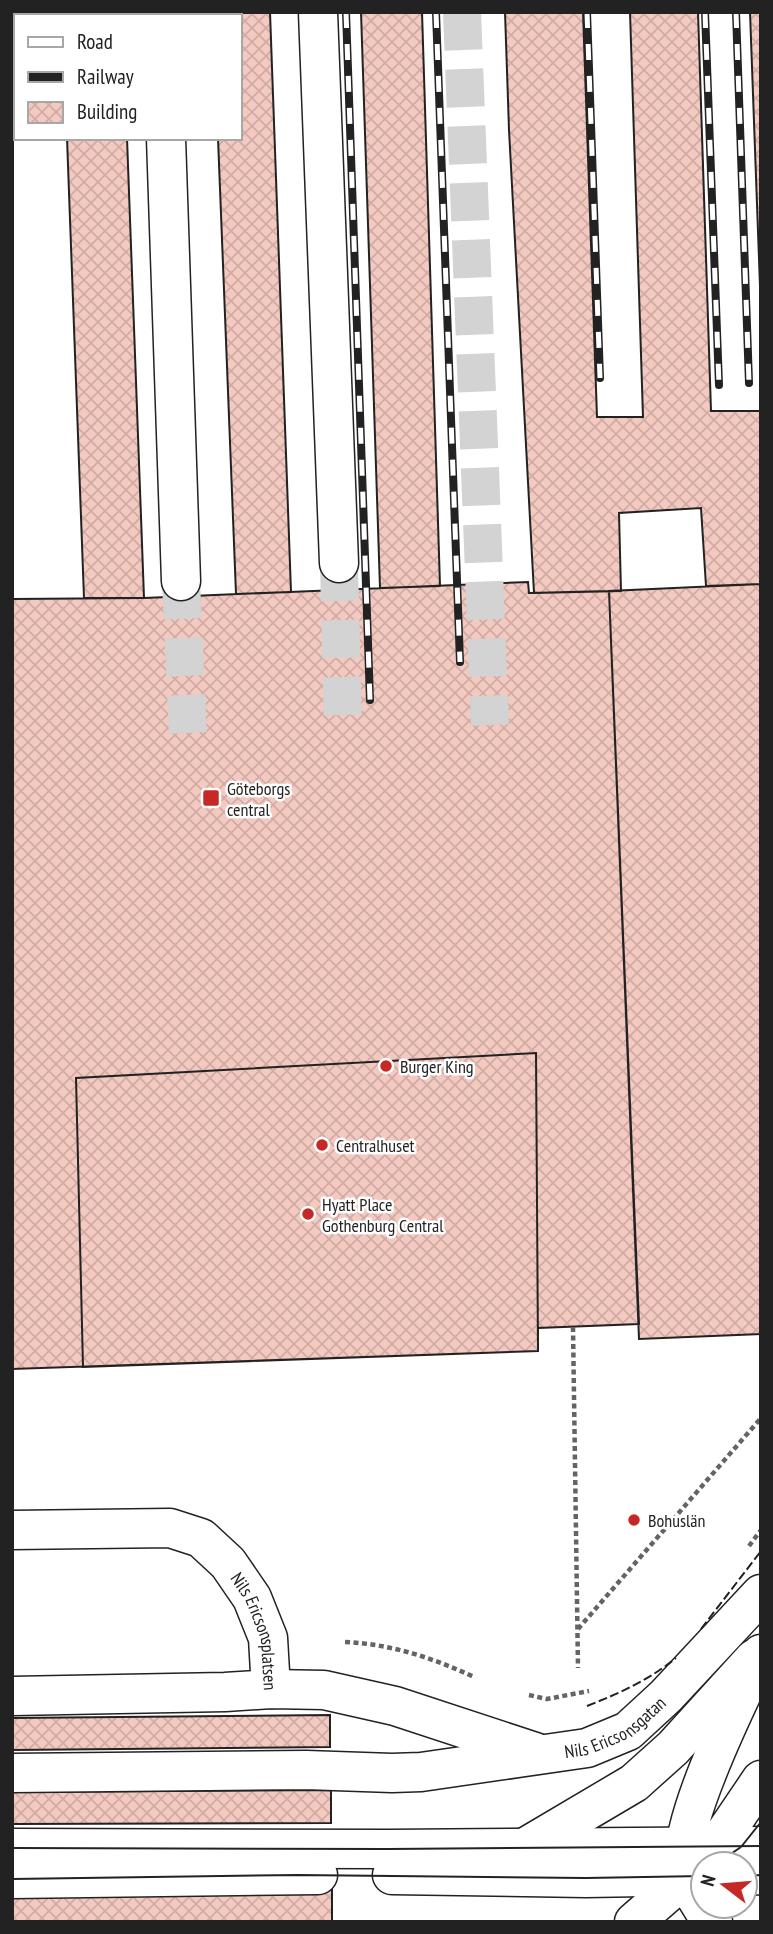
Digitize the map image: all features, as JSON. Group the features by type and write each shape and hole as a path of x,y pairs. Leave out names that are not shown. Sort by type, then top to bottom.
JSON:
{"main road":[{"path":"318,12 339,563"},
{"path":"166,140 181,581"},
{"name":"Nils Ericsonsplatsen","path":"12,1530 170,1528 201,1538 228,1563 252,1598 268,1638 271,1689 324,1690 351,1695 396,1706 543,1755"},
{"name":"Nils Ericsonsgatan","path":"12,1773 292,1770 421,1772 587,1748 628,1731 666,1696 761,1594"},
{"path":"522,1849 634,1783 673,1748 761,1653"},
{"path":"698,1850 700,1790 761,1653"},
{"path":"12,1696 271,1689"},
{"path":"707,1850 761,1780"},
{"path":"12,1847 522,1849 689,1861"},
{"path":"12,1879 298,1875 586,1878 689,1863"},
{"path":"634,1922 689,1870"}],"path":[{"path":"573,1327 578,1668"},
{"path":"577,1630 761,1418"}],"building":[{"path":"63,12 122,12 122,14"},
{"path":"270,12 291,592 236,594 218,140 242,140 242,14 213,14"},
{"path":"361,12 422,12 440,586 380,588"},
{"path":"505,12 583,12 597,417 643,417 630,12 698,12 711,411 761,411 761,584 706,586 701,508 619,513 621,591 534,593"},
{"path":"750,12 761,12 761,314"},
{"path":"67,140 127,140 144,598 84,598"},
{"name":"Centralhuset","path":"528,582 529,593 609,591 639,1324 538,1328 538,1351 12,1369 12,599 144,598"},
{"path":"761,584 761,1334 639,1339 609,591"},
{"name":"Hyatt Place Gothenburg Central","path":"536,1053 538,1351 83,1367 76,1078"},
{"path":"330,1715 330,1747 12,1750 12,1718"},
{"path":"331,1790 331,1823 12,1824 12,1792"},
{"path":"332,1889 332,1921 12,1922 12,1891"}],"tunnel":[{"path":"462,12 490,725"},
{"path":"339,563 343,731"},
{"path":"181,581 188,737"}],"tram line":[{"path":"737,1850 761,1822"},
{"path":"12,1848 761,1846"},
{"path":"12,1879 298,1875 689,1876"}],"railway":[{"path":"346,12 370,700"},
{"path":"436,12 460,662"},
{"path":"587,12 600,378"},
{"path":"705,12 719,385"},
{"path":"736,12 749,383"}],"fence":[{"path":"701,1629 761,1551"},
{"path":"587,1706 634,1685 676,1658"}],"place":[{"name":"Göteborgs central","path":"211,798"},
{"name":"Burger King","path":"386,1066"},
{"name":"Centralhuset","path":"322,1145"},
{"name":"Hyatt Place Gothenburg Central","path":"308,1214"},
{"name":"Bohuslän","path":"634,1520"}]}
